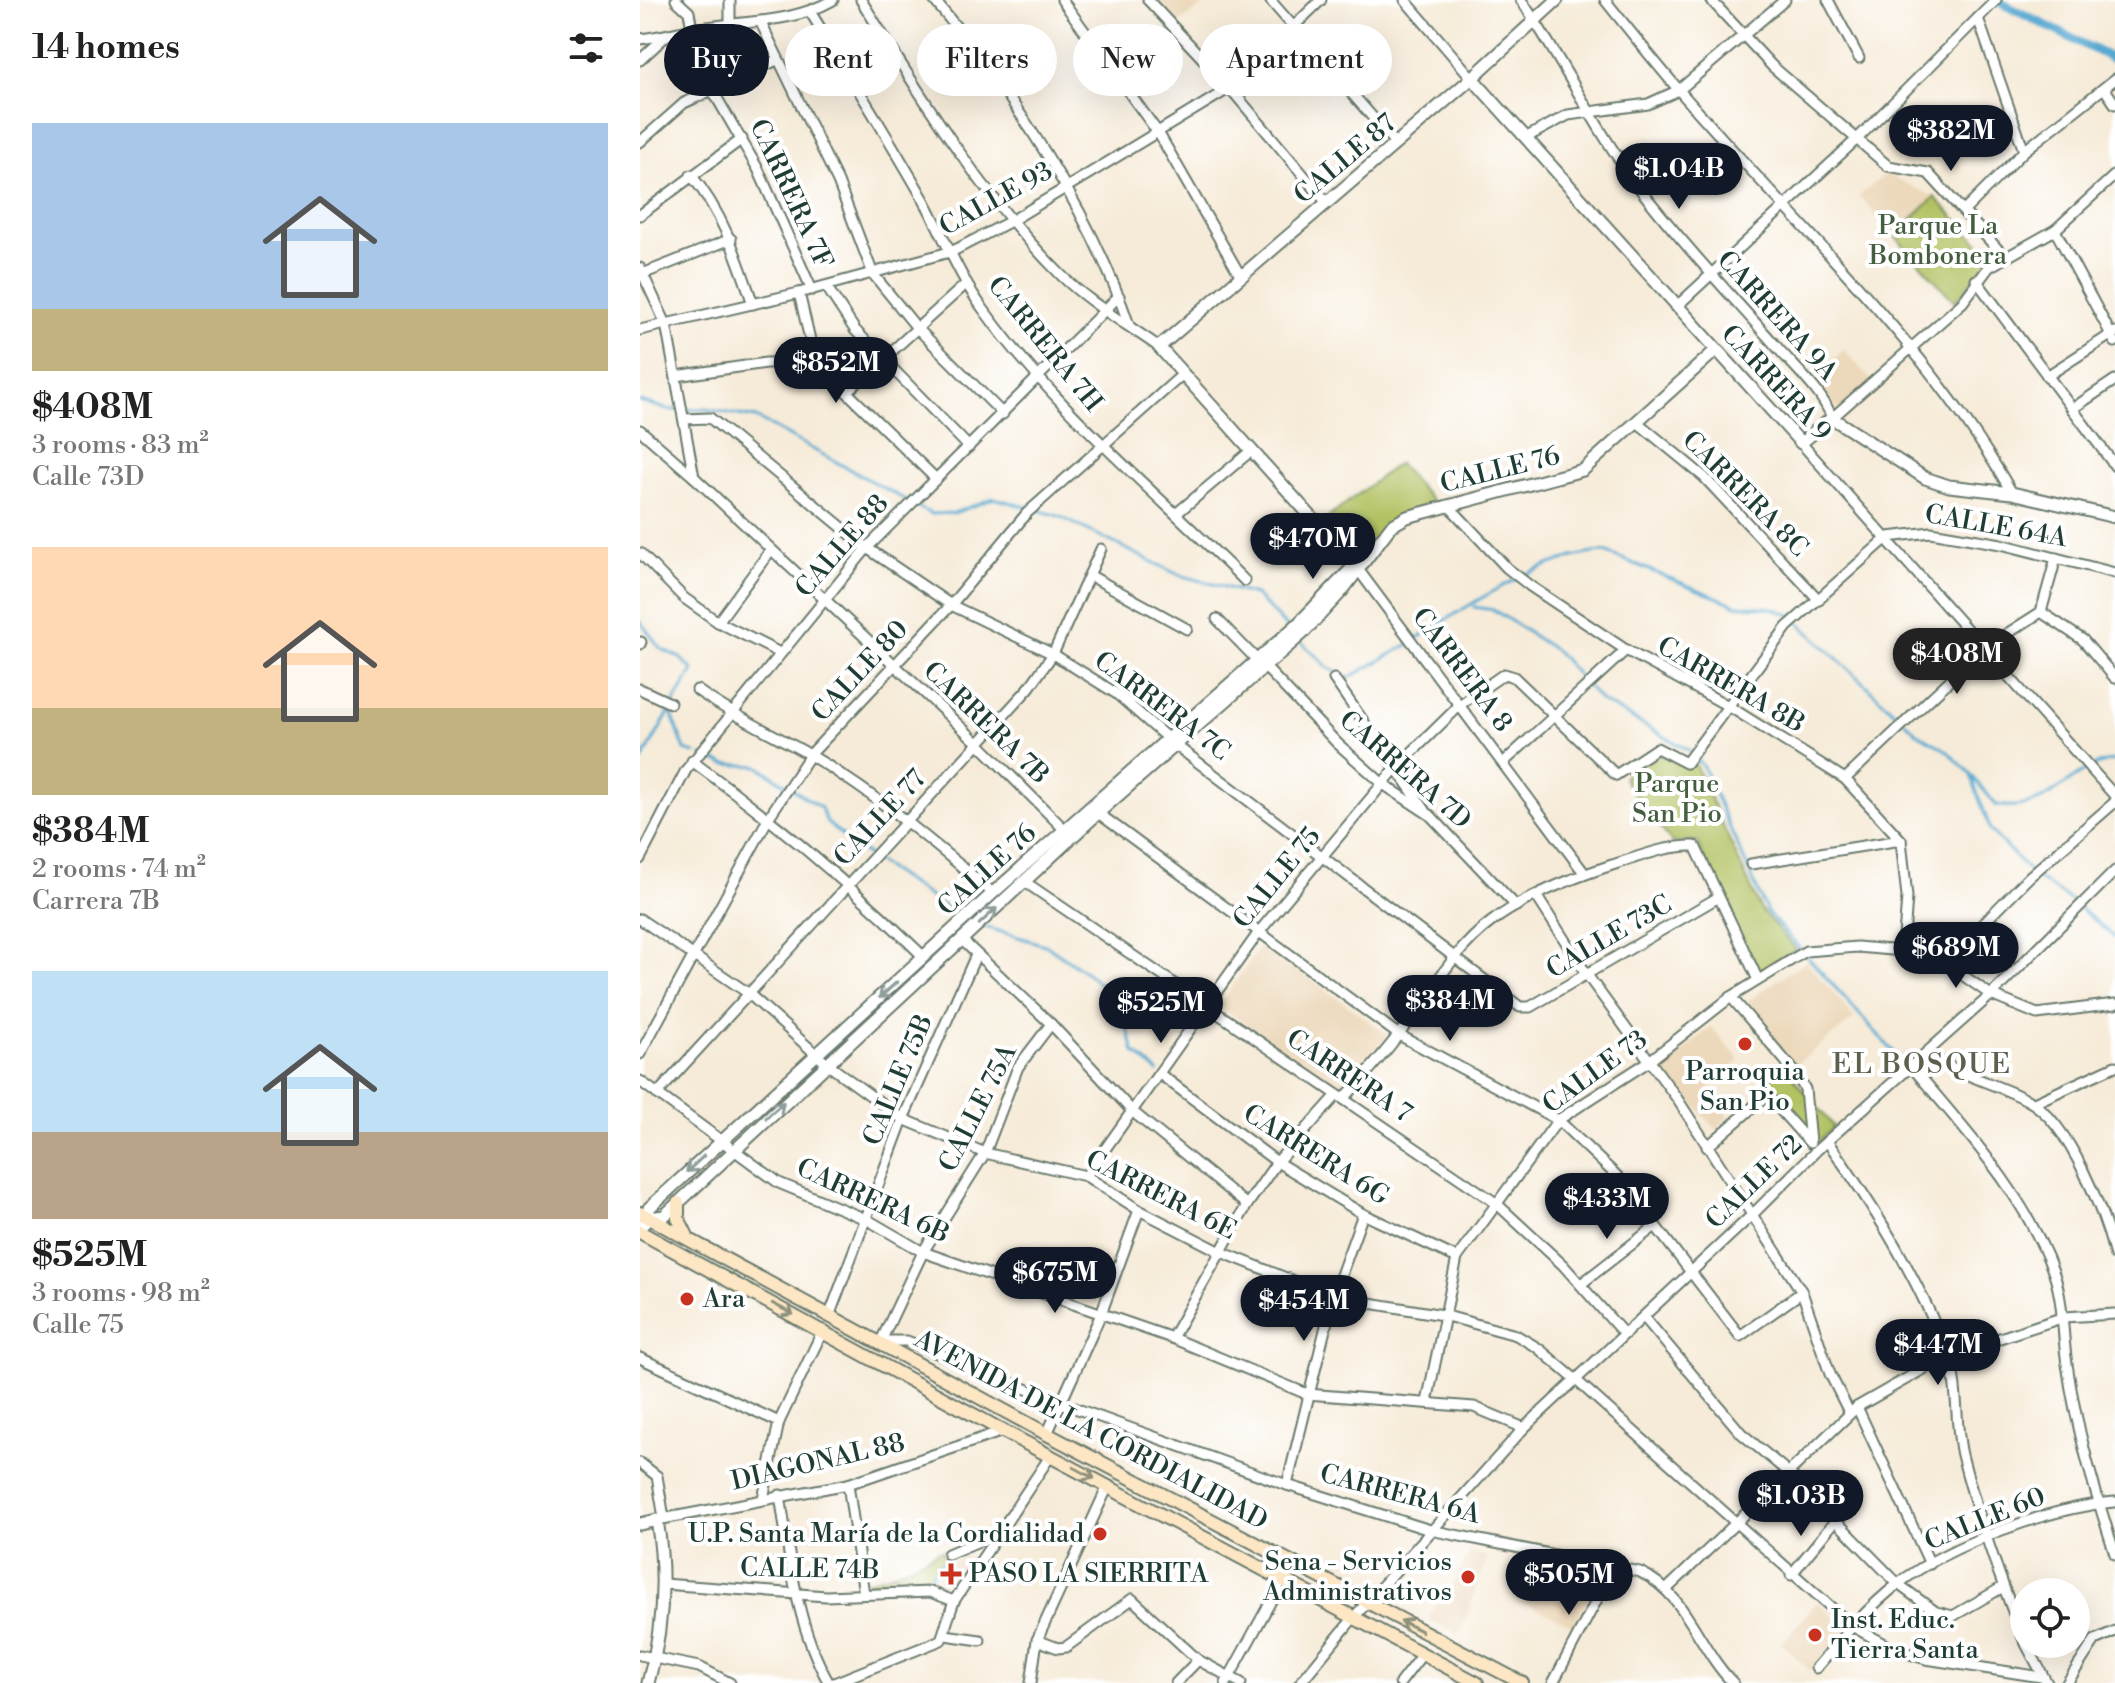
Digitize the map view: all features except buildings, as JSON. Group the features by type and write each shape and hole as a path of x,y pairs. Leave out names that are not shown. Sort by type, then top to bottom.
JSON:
{"main road":[{"path":"678,1203 680,1225 689,1239"},
{"name":"AVENIDA DE LA CORDIALIDAD","path":"642,1222 689,1239 1047,1434 1522,1683"},
{"name":"AVENIDA DE LA CORDIALIDAD","path":"642,1222 823,1330 1003,1431 1477,1683"}],"street":[{"path":"730,0 730,24"},
{"path":"746,24 811,13 833,0"},
{"name":"CARRERA 8","path":"861,0 908,76 1011,221 1064,278 1159,347 1359,564 1407,634 1585,874"},
{"path":"934,0 1008,95 1065,187 1119,296 1130,326"},
{"path":"1062,0 1159,134 1240,275"},
{"path":"1148,0 1199,55"},
{"path":"1270,0 1288,24"},
{"name":"CALLE 93","path":"1299,24 1321,0"},
{"name":"CARRERA 9","path":"1405,0 1715,351 1888,537 2115,796"},
{"name":"CARRERA 9A","path":"1521,0 1563,63 1586,112 1640,190 1711,276 1753,317 1819,395 1832,418 1925,478 1949,486 2012,493 2115,517"},
{"name":"CALLE 87","path":"1159,347 1472,78 1557,0"},
{"path":"1605,0 1679,90 1913,349 1964,413 2012,493"},
{"path":"1711,0 1772,66 1888,166 1928,173 2004,256"},
{"path":"1525,138 1568,115 1648,104 1679,90 1785,0"},
{"path":"1828,0 1859,58"},
{"path":"680,2 690,24"},
{"path":"1676,307 1857,139 1994,2"},
{"name":"CARRERA 7H","path":"811,13 897,151 953,251 967,283 1037,378 1102,447 1177,513 1245,581"},
{"path":"1978,18 2024,151"},
{"path":"761,23 838,182 873,274 917,328 1003,414"},
{"path":"640,39 664,36"},
{"path":"640,60 664,38"},
{"path":"769,64 777,60"},
{"path":"1965,210 2024,151 2115,79"},
{"path":"2104,88 2115,104"},
{"path":"640,142 684,103 698,96"},
{"name":"CARRERA 7F","path":"718,96 742,139 812,290"},
{"name":"CALLE 93","path":"640,330 812,290 953,251 1011,221 1218,96"},
{"path":"1237,96 1327,203"},
{"path":"1353,96 1396,144"},
{"path":"640,215 742,139"},
{"path":"691,175 711,199 731,239 753,304"},
{"path":"1801,443 1913,349 1962,303 1976,280 2004,256 2055,230 2115,175"},
{"path":"2047,376 2114,336 2055,230"},
{"path":"694,477 666,324 641,273 731,239"},
{"path":"1976,280 2115,466"},
{"path":"847,392 967,283"},
{"path":"826,286 855,330 886,358 969,447"},
{"path":"799,293 815,361 936,479"},
{"name":"CALLE 88","path":"640,859 692,761 867,548 1119,296"},
{"name":"CALLE 76","path":"642,1222 664,1216 731,1150 1025,882 1068,834 1300,629 1391,526 1448,505 1575,474 1715,351"},
{"path":"676,376 766,363 815,361"},
{"name":"CALLE 80","path":"640,1054 769,817 810,755 951,605 1027,513 1183,374"},
{"path":"2072,409 2115,380"},
{"name":"CARRERA 7C","path":"683,415 710,418 867,548 951,605 1053,654 1117,694 1171,741 1520,1007"},
{"name":"CARRERA 8C","path":"1637,422 1704,477 1819,600"},
{"name":"CARRERA 7B","path":"640,430 979,744 1068,834"},
{"path":"1177,513 1252,450"},
{"name":"CARRERA 8B","path":"1448,505 1507,568 1530,586 1626,650 1730,707 1845,779 1901,840"},
{"name":"CALLE 64A","path":"1554,716 1616,775 1657,748 1682,763 1694,755 1787,627 1888,537 1931,532 2001,544 2115,573"},
{"name":"CALLE 77","path":"657,1094 1029,688 1053,654 1101,549"},
{"path":"718,622 770,551"},
{"path":"640,553 684,598 718,622 780,653"},
{"path":"1845,779 1983,649 2041,612 2056,558"},
{"path":"1089,575 1187,629"},
{"path":"2041,612 2083,640 2112,668 2115,678"},
{"name":"CARRERA 7D","path":"1217,619 1337,743 1383,784 1430,815 1516,906"},
{"path":"1503,763 1626,650"},
{"name":"CALLE 75","path":"1086,1176 1161,1075 1259,932 1395,769 1461,704 1504,674 1514,677 1554,716"},
{"path":"1334,679 1430,815"},
{"path":"697,690 730,714 810,755 908,820 993,893"},
{"path":"641,691 670,703"},
{"name":"CALLE 76","path":"642,1222 649,1208 719,1141 993,893 1098,813 1171,741"},
{"path":"692,761 769,817 849,884 924,957"},
{"path":"2114,1007 2037,1014 1991,995 1941,960 2115,802"},
{"path":"1098,813 1399,1035 1558,1120 1618,1177 1740,1336 1802,1292"},
{"path":"1751,864 1901,840 1907,897 1903,951"},
{"path":"1172,1338 1219,1251 1277,1162 1399,1035 1457,956 1489,923 1516,906 1585,874 1670,848 1693,846 1758,980"},
{"name":"CALLE 72","path":"1300,1683 1430,1530 1524,1428 1751,1216 1814,1147 1827,1141 1913,1068 2115,871"},
{"name":"CARRERA 7","path":"1025,882 1496,1203 1581,1284 1624,1334"},
{"path":"1537,897 1587,975 1676,1097 1802,1292 1830,1374 1853,1410 1930,1564"},
{"name":"CALLE 73C","path":"1520,1007 1530,1007 1717,898"},
{"name":"CARRERA 6E","path":"640,919 748,993 827,1064 903,1119 985,1153 1086,1176 1139,1210 1219,1251 1333,1297 1443,1315 1516,1335 1538,1348 1576,1380 1791,1575 1852,1626 1894,1649 1926,1659 2044,1680"},
{"path":"962,940 1051,1024 1133,1112 1247,1205"},
{"name":"CALLE 73","path":"1427,1402 1457,1258 1558,1120 1648,1062 1731,997 1804,952 1842,947 1903,951 1941,960"},
{"name":"CALLE 75B","path":"830,1314 868,1220 903,1119 976,955"},
{"path":"1731,997 1805,1089 1814,1147"},
{"name":"CALLE 75A","path":"881,1341 923,1252 985,1153 1018,1067 1051,1024"},
{"path":"1929,1053 1952,1068 2034,1103 2074,1152 2107,1226 2115,1256"},
{"path":"2034,1103 2115,1066"},
{"path":"1913,1068 1986,1155 2036,1233 2054,1275 2064,1317 2066,1362 2099,1503 2115,1554"},
{"name":"CARRERA 6G","path":"1161,1075 1277,1162 1363,1214 1457,1258"},
{"name":"CARRERA 6B","path":"640,1081 779,1183 868,1220 923,1252 1172,1338 1307,1394 1474,1407 1524,1428"},
{"path":"1707,1147 1767,1095 1814,1147"},
{"path":"1827,1141 1880,1215 1901,1252 1948,1355 1956,1394 1961,1451 1986,1539 2010,1604"},
{"path":"1047,1434 1101,1314 1139,1210"},
{"path":"1287,1485 1333,1297 1363,1214"},
{"path":"1581,1284 1654,1227"},
{"path":"1667,1589 1853,1410 1948,1355 2064,1317 2115,1314"},
{"path":"1644,1317 1741,1433 1789,1473 1898,1584 1929,1608 1949,1617 2003,1587"},
{"path":"763,1499 779,1422 823,1330"},
{"name":"CARRERA 6A","path":"881,1341 907,1341 1061,1403 1287,1485 1430,1530 1640,1572 1667,1589 1733,1683"},
{"path":"640,1358 779,1422"},
{"name":"DIAGONAL 88","path":"640,1524 848,1484 1003,1431"},
{"path":"780,1495 796,1595 816,1660 831,1683 937,1643 945,1635 954,1601 1051,1455"},
{"path":"640,1463 657,1476 663,1584 655,1659 648,1683"},
{"path":"848,1484 864,1594"},
{"path":"1031,1683 1037,1640 1108,1486"},
{"name":"CALLE 60","path":"1816,1668 1852,1626 1898,1584 1930,1564 2027,1521 2115,1502"},
{"path":"1791,1575 1835,1521"},
{"path":"948,1554 1000,1532"},
{"path":"1553,1683 1614,1567"},
{"path":"1228,1680 1283,1579"},
{"name":"CALLE 74B","path":"663,1584 796,1595 930,1592 954,1601"},
{"path":"1037,1640 1058,1648 1066,1647 1132,1599 1198,1660 1228,1680 1241,1683"},
{"path":"2067,1683 2095,1640 2115,1631"},
{"path":"945,1635 980,1640"},
{"path":"1400,1683 1423,1653"},
{"path":"640,1655 699,1667 730,1683"},
{"path":"2033,1658 2044,1680"},
{"path":"1176,1683 1198,1660"}],"shaded area":[{"path":"1155,0 1211,0 1177,24 1173,24"},
{"path":"1886,174 1935,197 1894,235 1859,196"},
{"path":"1844,350 1872,381 1839,410 1812,379"},
{"path":"1263,943 1392,1038 1345,1089 1218,1006"},
{"path":"1806,961 1855,1018 1794,1066 1747,1001"},
{"path":"1711,1027 1740,1060 1706,1091 1729,1116 1716,1129 1662,1069"},
{"name":"Sena - Servicios Administrativos","path":"1470,1551 1487,1557 1460,1635 1428,1620 1441,1598 1445,1600"},
{"name":"PASO LA SIERRITA","path":"965,1555 974,1561 952,1595 932,1582 943,1565"},
{"path":"1537,1563 1604,1571 1574,1626 1517,1599"},
{"name":"Inst. Educ. Tierra Santa","path":"1817,1602 1848,1628 1810,1671 1782,1643"}],"green space":[{"name":"Parque La Bombonera","path":"1935,197 1992,257 1955,302 1894,235"},
{"path":"1398,463 1433,502 1407,515 1355,555 1325,520"},
{"name":"Parque San Pio","path":"1656,753 1682,765 1694,762 1761,910 1796,949 1759,973 1719,897 1697,841 1672,843 1626,783 1624,776"},
{"path":"1784,1066 1834,1127 1815,1145 1764,1085"},
{"path":"942,1550 946,1560 938,1564 923,1585 868,1590 867,1581 891,1574"}],"waterway":[{"path":"1995,0 2115,60"},
{"path":"640,401 669,410 706,409 756,418 931,514 954,513 994,498 1059,516 1179,575 1255,595 1288,628"},
{"path":"1415,640 1481,598 1531,572 1581,555 1605,552 1736,605 1772,608 1793,616"},
{"path":"1474,607 1494,610 1556,651 1601,701 1690,751"},
{"path":"640,621 661,649 679,657 693,670 640,764"},
{"path":"1798,622 1916,732 1946,750 1970,773 1991,831 2033,875 2076,904"},
{"path":"1299,640 1330,669 1349,678 1409,644"},
{"path":"671,712 685,750 695,753"},
{"path":"702,756 725,764 758,766 821,808 827,823 867,855 960,917"},
{"path":"1695,757 1703,767 1767,912 1900,1059 1901,1073"},
{"path":"1973,777 1996,805 2016,806 2046,797 2085,771 2115,760"},
{"path":"2081,909 2115,938"},
{"path":"982,926 1048,946 1091,976 1121,1004 1134,1052 1158,1072"},
{"path":"922,1588 939,1565 951,1557"}],"place":[{"name":"Parroquia San Pio","path":"1745,1044"},
{"name":"Ara","path":"687,1299"},
{"name":"U.P. Santa María de la Cordialidad","path":"1100,1534"},
{"name":"PASO LA SIERRITA","path":"951,1574"},
{"name":"Sena - Servicios Administrativos","path":"1468,1577"},
{"name":"Inst. Educ. Tierra Santa","path":"1815,1635"}],"district":[{"name":"EL BOSQUE","path":"1922,1064"}]}
